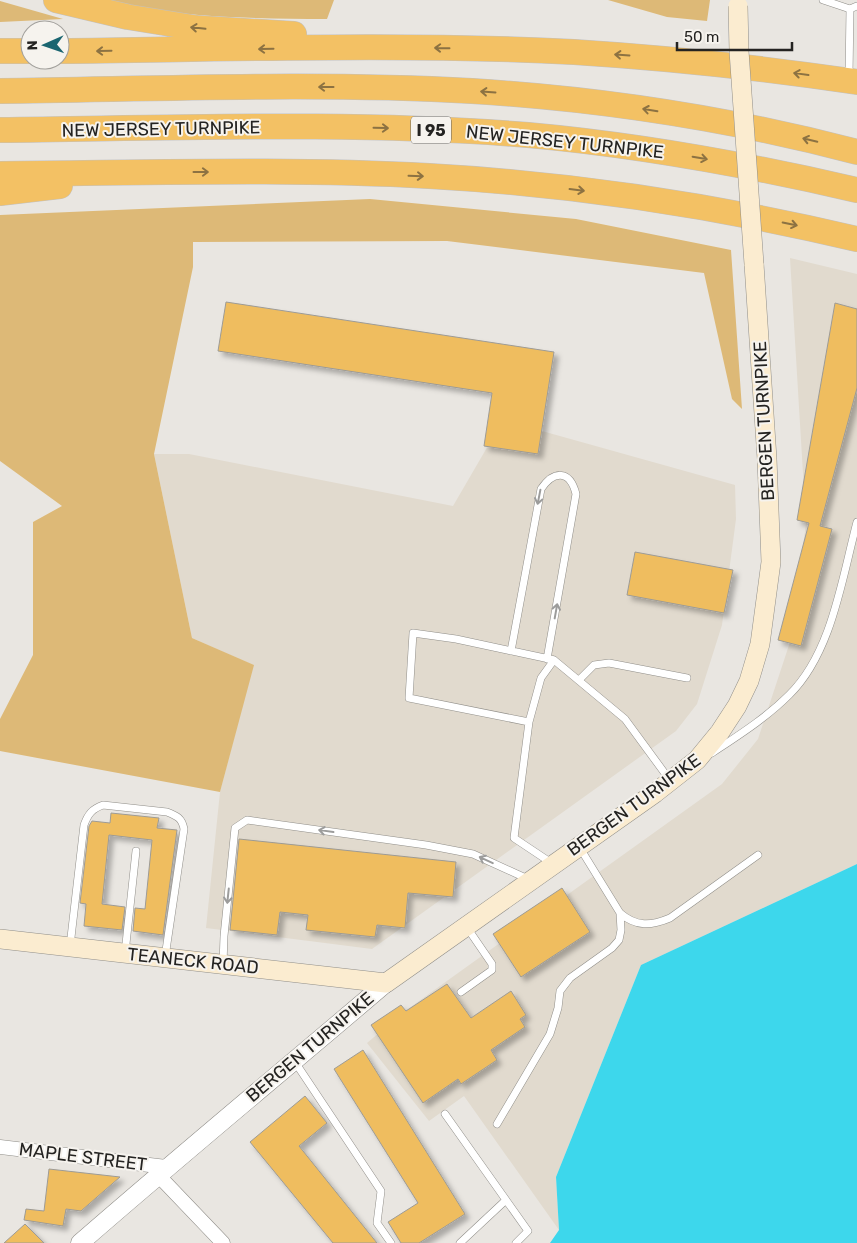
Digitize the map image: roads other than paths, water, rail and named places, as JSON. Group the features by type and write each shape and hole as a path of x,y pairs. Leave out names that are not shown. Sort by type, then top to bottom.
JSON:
{"highway":[{"path":"56,0 128,17 196,28 278,32 385,48"},
{"path":"70,51 385,48 506,50 637,56 752,68 853,82"},
{"path":"0,52 20,51"},
{"path":"0,91 334,87 490,92 672,113 776,132 857,152"},
{"name":"NEW JERSEY TURNPIKE","path":"0,130 313,127 494,133 564,139 668,153 769,170 857,190"},
{"path":"0,193 23,192 152,173"},
{"path":"0,174 346,173 516,183 688,205 857,239"}],"main road":[{"name":"BERGEN TURNPIKE","path":"386,983 676,778 703,755 737,706 749,681 761,635 771,562 768,459 739,51 739,3"},
{"name":"TEANECK ROAD","path":"0,939 386,983"}],"street":[{"name":"BERGEN TURNPIKE","path":"80,1243 162,1171 295,1062 386,983"},
{"name":"MAPLE STREET","path":"0,1147 162,1171"},
{"path":"162,1171 223,1243"}],"lane":[{"path":"823,0 853,8 853,82"},
{"path":"511,651 541,489 548,478 557,475 566,476 574,483 576,494 551,659 541,678 529,722 514,838 553,864"},
{"path":"529,722 409,698 413,633 456,639 551,659 625,718 676,778 754,724 790,695 806,675 825,638 857,522"},
{"path":"579,680 594,665 609,663 687,678"},
{"path":"70,947 84,825 88,814 95,808 103,805 167,812 177,816 182,822 184,829 165,958"},
{"path":"223,964 235,828 248,820 426,845 473,854 530,880"},
{"path":"579,846 620,913 629,921 641,924 656,924 670,918 758,856"},
{"path":"125,953 136,851"},
{"path":"497,1124 550,1034 558,1008 560,991 570,978 612,948 619,940 621,930 620,913"},
{"path":"460,992 492,970 492,964 466,926"},
{"path":"295,1062 381,1191 376,1223 391,1243"},
{"path":"445,1114 528,1231 516,1243"},
{"path":"460,1243 506,1200"}],"water":[{"path":"857,864 857,1243 550,1243 559,1230 556,1177 641,965"}]}
